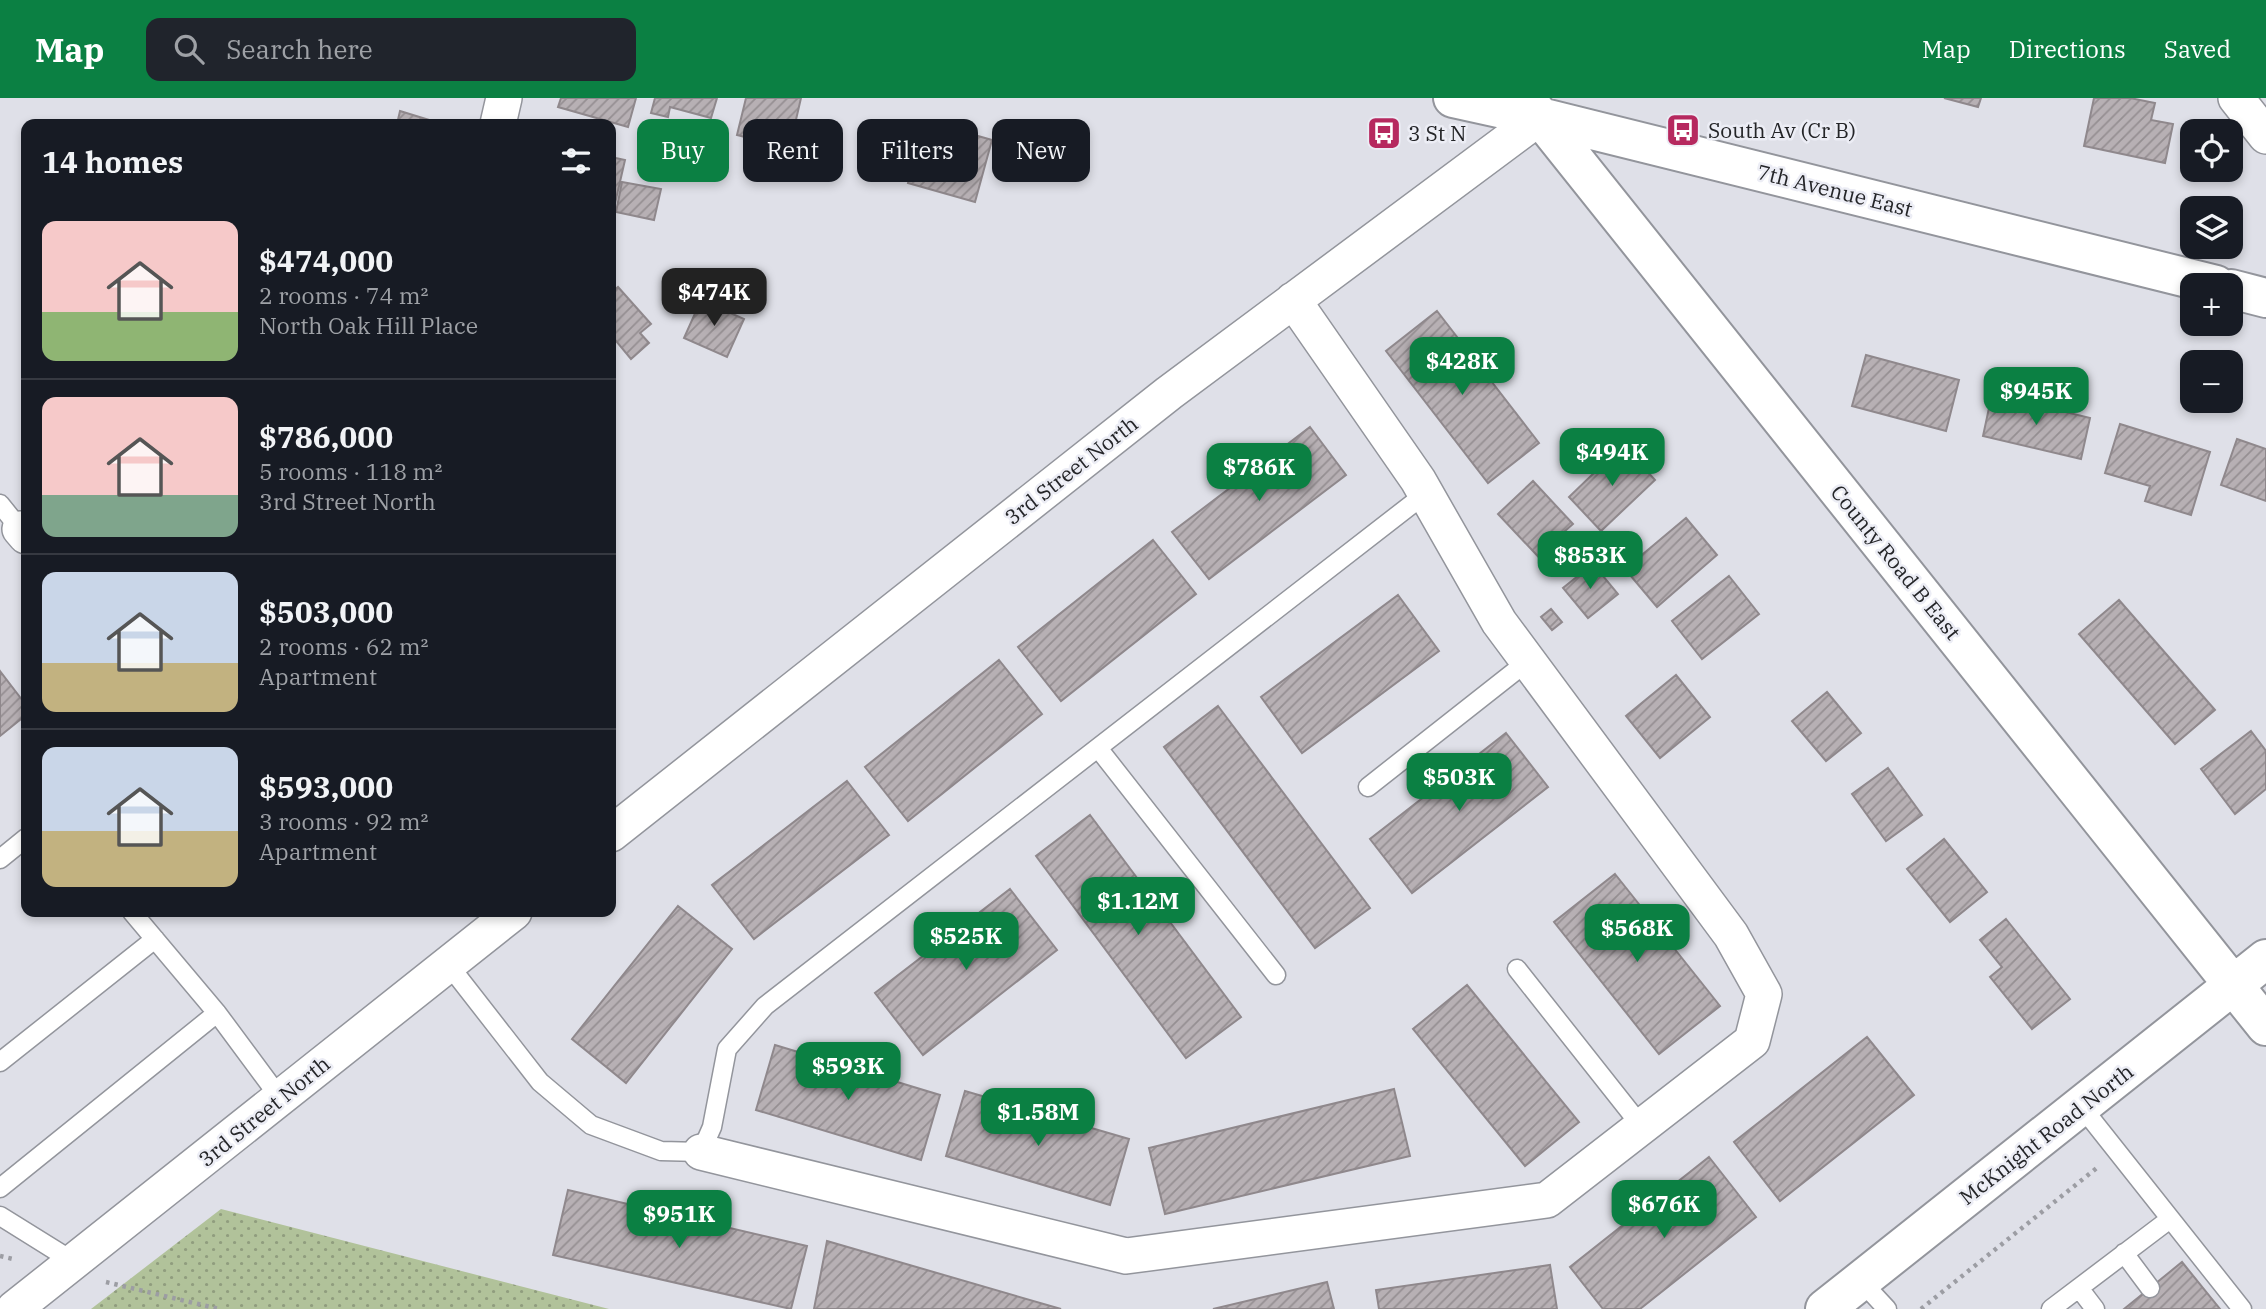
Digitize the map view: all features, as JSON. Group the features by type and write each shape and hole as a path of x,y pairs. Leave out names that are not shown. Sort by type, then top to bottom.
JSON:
{"street":[{"path":"499,119 504,98"},
{"name":"7th Avenue East","path":"1453,98 1532,107 2180,276"},
{"path":"2236,98 2266,136"},
{"name":"3rd Street North","path":"616,830 1158,401 1293,300 1532,107"},
{"name":"County Road B East","path":"1532,107 2266,1026"},
{"path":"2243,292 2266,298"},
{"path":"701,1152 1126,1256 1547,1200 1752,1041 1764,994 1731,935 1499,622 1425,494 1293,300"},
{"name":"3rd Street North","path":"14,1309 507,917"},
{"name":"McKnight Road North","path":"1825,1309 2266,959"}],"lane":[{"path":"448,964 540,1082 592,1125 661,1151 701,1152 712,1127 727,1049 765,1006 1425,494"},
{"path":"1368,787 1528,661"},
{"path":"1098,748 1276,975"},
{"path":"0,859 21,842"},
{"path":"136,917 217,1013 280,1098"},
{"path":"0,1062 155,939"},
{"path":"1517,969 1642,1127"},
{"path":"0,1188 217,1013"},
{"path":"2081,1106 2242,1309"},
{"path":"0,1216 74,1262"},
{"path":"2051,1309 2170,1219"},
{"path":"2124,1253 2151,1288"},
{"path":"1861,1280 1887,1309"},
{"path":"2079,1288 2095,1309"}],"path":[{"path":"1921,1309 2117,1152"}],"green space":[{"path":"221,1209 609,1309 91,1309"}],"building":[{"path":"561,98 636,98 628,127 616,124 616,119 600,119 558,107"},
{"path":"655,98 717,98 711,118 670,107 668,117 651,113"},
{"path":"746,98 801,98 796,119 743,119 743,136 737,135"},
{"path":"1944,98 1981,98 1978,107"},
{"path":"2094,98 2130,98 2155,103 2151,120 2173,124 2165,163 2084,146"},
{"path":"400,111 426,119 398,119"},
{"path":"978,136 992,140 975,202 908,183 978,182"},
{"path":"616,158 625,160 616,199"},
{"path":"622,182 661,189 654,220 616,212"},
{"path":"618,287 651,324 640,333 649,343 631,359 616,341"},
{"path":"701,300 744,319 727,357 684,338"},
{"path":"1437,311 1539,443 1488,483 1386,351"},
{"path":"1866,355 1959,380 1946,431 1852,406"},
{"path":"1992,394 2090,418 2081,459 1983,436"},
{"path":"2120,424 2210,452 2191,515 2145,501 2150,486 2105,473"},
{"path":"1310,427 1346,475 1209,579 1172,532"},
{"path":"2237,439 2266,449 2266,501 2221,485"},
{"path":"1623,445 1655,480 1601,531 1569,497"},
{"path":"1533,481 1573,524 1565,531 1575,541 1548,567 1498,514"},
{"path":"1686,518 1717,555 1657,607 1625,569"},
{"path":"1153,540 1196,594 1061,701 1018,647"},
{"path":"1593,564 1618,594 1588,618 1563,588"},
{"path":"1729,576 1759,614 1702,659 1672,621"},
{"path":"1398,595 1439,651 1302,753 1261,697"},
{"path":"2119,600 2215,710 2175,744 2079,634"},
{"path":"1551,609 1562,622 1552,630 1541,617"},
{"path":"999,660 1042,714 908,821 865,767"},
{"path":"0,671 21,698 21,719 0,736"},
{"path":"1676,675 1710,717 1660,758 1626,716"},
{"path":"1827,692 1861,733 1826,761 1792,721"},
{"path":"1218,706 1370,908 1315,948 1164,747"},
{"path":"2251,731 2266,751 2266,789 2235,814 2201,769"},
{"path":"1506,733 1548,787 1412,893 1370,839"},
{"path":"1888,768 1922,815 1886,841 1852,794"},
{"path":"847,781 889,835 754,939 712,885"},
{"path":"1090,815 1241,1017 1186,1058 1036,856"},
{"path":"1944,839 1987,892 1950,922 1907,869"},
{"path":"1615,874 1720,1006 1659,1054 1554,922"},
{"path":"1010,889 1057,950 923,1055 875,993"},
{"path":"678,906 732,949 626,1083 572,1039"},
{"path":"2006,919 2070,999 2032,1029 1990,977 2002,967 1980,940"},
{"path":"1467,985 1579,1122 1525,1166 1413,1029"},
{"path":"1867,1037 1914,1095 1780,1201 1734,1142"},
{"path":"775,1045 940,1095 921,1160 756,1110"},
{"path":"1394,1089 1410,1156 1165,1214 1149,1148"},
{"path":"965,1091 1129,1139 1110,1205 946,1156"},
{"path":"1709,1157 1756,1217 1640,1309 1603,1309 1570,1267"},
{"path":"568,1190 807,1246 791,1309 553,1255"},
{"path":"827,1241 1061,1309 814,1309"},
{"path":"2182,1262 2220,1309 2124,1309 2150,1288"},
{"path":"1550,1265 1557,1309 1379,1309 1376,1290"},
{"path":"1327,1282 1334,1309 1213,1309"}],"place":[{"name":"South Av (Cr B)","path":"1683,130"},
{"name":"3 St N","path":"1384,133"}]}
